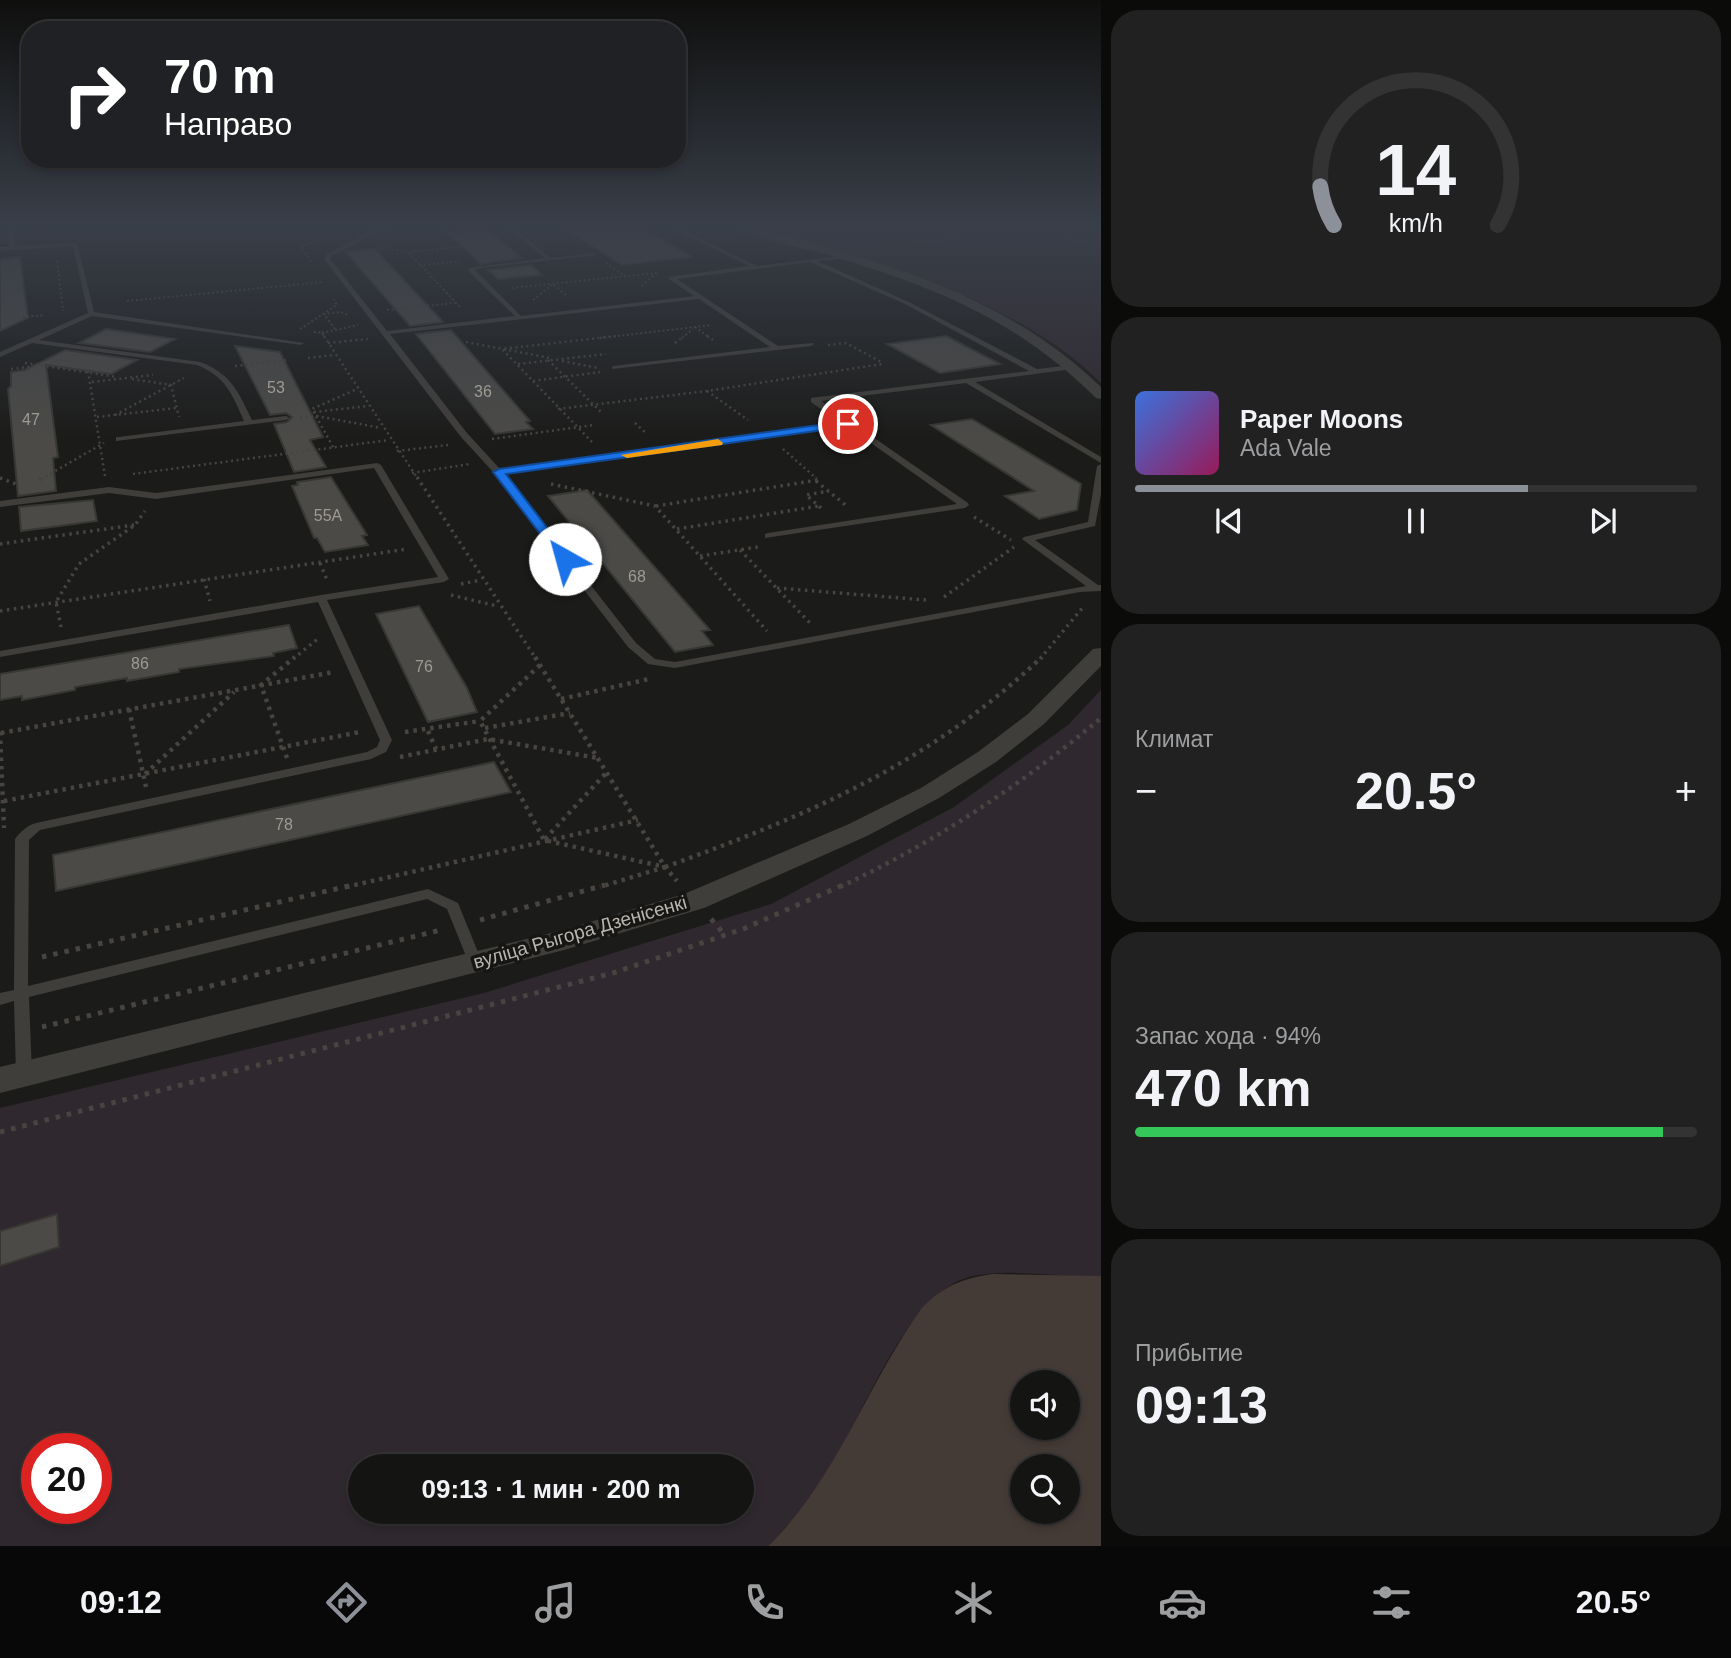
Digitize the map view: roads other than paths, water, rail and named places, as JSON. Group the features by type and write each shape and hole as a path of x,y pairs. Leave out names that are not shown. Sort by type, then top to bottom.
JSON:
{"street":[{"path":"960,298 1019,329 1073,367 1101,395"},
{"name":"вуліца Рыгора Дзенісенкі","path":"12,1077 564,940 694,901 858,830 930,793 987,757 1036,719 1101,654"}],"lane":[{"path":"87,298 91,314"},
{"path":"358,298 464,435 499,472 632,645 652,662 675,666 1080,589 1098,588"},
{"path":"499,298 518,316"},
{"path":"386,335 473,321 690,298"},
{"path":"703,298 776,348"},
{"path":"896,298 1035,372"},
{"path":"0,355 91,314 300,343"},
{"path":"30,341 198,363 215,369 227,377 249,423"},
{"path":"614,368 811,344"},
{"path":"767,540 965,505 814,400 1073,367"},
{"path":"967,380 1101,463 1092,524 1027,539 1098,588"},
{"path":"119,439 285,418"},
{"path":"499,472 848,424"},
{"path":"0,505 109,490 156,496 377,465 444,579 0,654"},
{"path":"12,1077 21,993 22,839 36,827 371,755 382,749 386,740 321,598"},
{"path":"0,999 428,894 453,906 475,962"}]}
